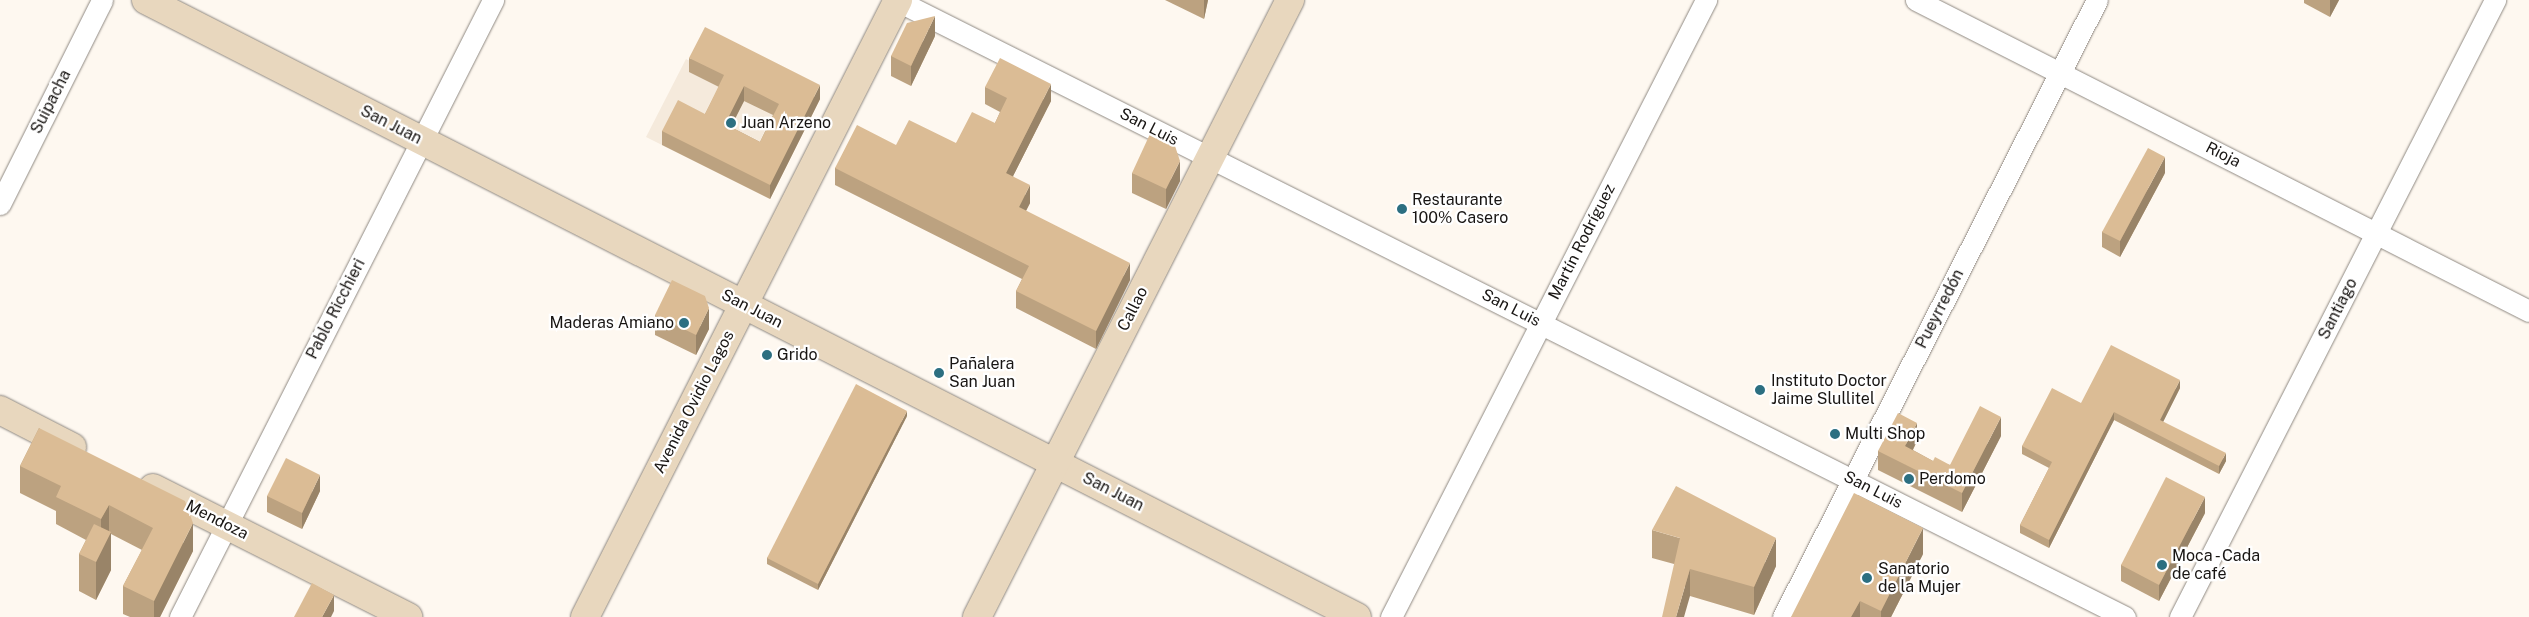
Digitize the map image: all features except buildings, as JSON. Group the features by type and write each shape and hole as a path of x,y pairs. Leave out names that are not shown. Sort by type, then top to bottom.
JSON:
{"main road":[{"name":"San Juan","path":"146,0 1358,617"},
{"name":"Avenida Ovidio Lagos","path":"585,617 898,0"},
{"name":"Callao","path":"977,617 1290,0"},
{"path":"0,410 96,459"},
{"name":"Mendoza","path":"131,476 408,617"}],"street":[{"name":"Suipacha","path":"0,204 102,0"},
{"name":"Pablo Ricchieri","path":"180,617 493,0"},
{"name":"San Luis","path":"898,0 2126,617"},
{"name":"Martín Rodríguez","path":"1391,617 1706,0"},
{"name":"Rioja","path":"1916,0 2529,311"},
{"name":"Pueyrredón","path":"1783,617 2097,0"},
{"name":"Santiago","path":"2180,617 2495,0"}],"shaded area":[{"name":"Juan Arzeno","path":"705,41 820,99 770,199 646,137 686,59 694,63"}],"place":[{"name":"Juan Arzeno","path":"731,123"},
{"name":"Restaurante 100% Casero","path":"1402,209"},
{"name":"Maderas Amiano","path":"684,323"},
{"name":"Grido","path":"767,355"},
{"name":"Pañalera San Juan","path":"939,373"},
{"name":"Instituto Doctor Jaime Slullitel","path":"1760,390"},
{"name":"Multi Shop","path":"1835,434"},
{"name":"Perdomo","path":"1909,479"},
{"name":"Moca - Cada de café","path":"2162,565"},
{"name":"Sanatorio de la Mujer","path":"1867,578"}]}
